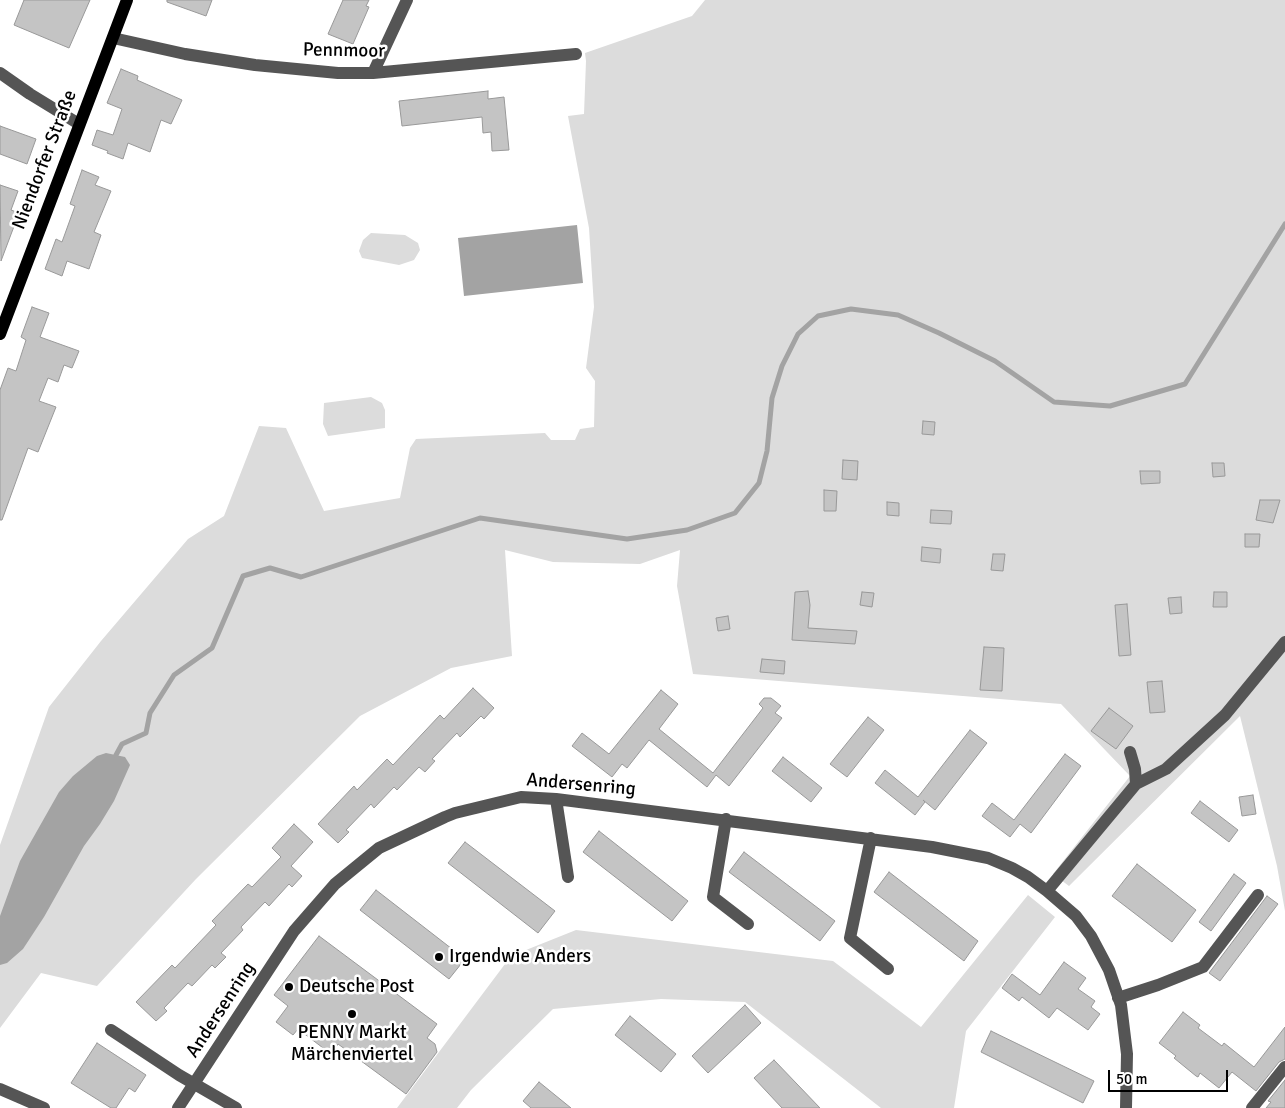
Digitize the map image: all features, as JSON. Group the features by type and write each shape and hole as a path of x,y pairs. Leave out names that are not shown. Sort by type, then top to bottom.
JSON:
{"main road":[{"name":"Niendorfer Straße","path":"0,334 127,0"}],"street":[{"path":"373,73 407,0"},
{"name":"Pennmoor","path":"113,38 185,54 255,66 338,72 373,73 576,54"},
{"path":"0,73 79,124"},
{"path":"1047,891 1136,784 1166,769 1225,715 1285,642"},
{"path":"1130,752 1135,769 1136,784"},
{"name":"Andersenring","path":"178,1108 195,1085 294,931 334,884 379,848 455,813 521,798 556,799 932,846 988,858 1028,877 1076,916 1091,936 1109,970 1121,1005 1128,1054 1126,1108"},
{"path":"556,799 568,877"},
{"path":"726,819 713,897 748,924"},
{"path":"871,838 850,938 888,969"},
{"path":"1118,998 1203,967 1258,895"},
{"path":"111,1030 195,1085 236,1108"},
{"path":"1252,1108 1285,1067"},
{"path":"0,1089 44,1108"}],"shaded area":[{"path":"705,0 1285,0 1285,911 1277,866 1240,716 1069,886 1053,874 1130,776 1061,704 693,674 677,586 680,550 640,564 553,562 505,550 512,656 451,668 360,716 196,879 97,986 41,973 0,1028 0,845 49,707 101,641 188,539 224,516 259,426 286,428 324,511 400,498 410,448 416,439 545,433 551,440 575,440 580,429 594,427 595,381 586,368 594,307 589,228 568,116 584,114 585,53 692,16"},
{"path":"577,225 583,283 464,296 458,238"},
{"path":"371,233 405,235 418,243 420,250 414,260 399,265 362,258 359,251 363,240"},
{"path":"371,397 382,403 385,410 385,428 328,436 323,424 324,403"},
{"path":"106,753 125,757 130,765 114,801 84,846 44,917 23,949 7,963 0,965 0,916 20,861 59,792 73,776 97,756"},
{"path":"1028,895 1055,917 966,1031 954,1108 881,1108 745,1002 661,999 553,1009 471,1090 457,1108 397,1108 511,956 576,930 833,961 921,1027"}],"building":[{"path":"24,0 90,0 69,48 14,25"},
{"path":"167,0 212,0 206,16 167,2"},
{"path":"343,0 369,0 366,6 369,7 353,44 328,34"},
{"path":"121,69 138,76 137,80 182,100 171,124 161,120 150,152 128,143 123,159 92,145 97,130 113,135 122,109 107,103"},
{"path":"488,91 488,99 504,97 509,150 492,151 491,132 483,133 482,117 402,126 399,101"},
{"path":"0,126 36,139 27,164 0,154"},
{"path":"82,170 99,177 95,185 111,191 94,232 101,235 89,269 67,261 62,276 45,269 56,239 62,242 75,206 70,204"},
{"path":"0,185 18,191 11,210 19,213 1,261"},
{"path":"32,307 49,313 40,337 79,351 72,368 64,365 58,382 48,378 39,401 56,407 38,452 28,448 2,520 0,520 0,390 8,368 16,371 26,340 21,337"},
{"path":"923,421 935,422 934,435 922,434"},
{"path":"843,460 858,461 857,480 842,479"},
{"path":"1212,463 1224,463 1225,476 1213,477"},
{"path":"1140,471 1160,471 1160,483 1141,484"},
{"path":"824,490 837,491 836,511 824,511"},
{"path":"1260,500 1280,500 1273,523 1256,520"},
{"path":"887,502 899,503 899,516 887,515"},
{"path":"931,510 952,511 951,524 930,523"},
{"path":"1245,534 1260,534 1259,547 1245,547"},
{"path":"922,547 941,549 940,563 921,561"},
{"path":"993,554 1005,554 1003,571 991,570"},
{"path":"808,591 810,605 808,628 857,631 855,644 792,640 795,592"},
{"path":"862,592 874,593 872,607 860,605"},
{"path":"1214,592 1227,592 1227,607 1213,607"},
{"path":"1181,597 1182,613 1170,614 1168,598"},
{"path":"1127,604 1131,655 1119,656 1115,605"},
{"path":"728,616 730,629 718,631 716,618"},
{"path":"984,647 1004,648 1002,691 980,690"},
{"path":"762,659 785,661 784,674 760,672"},
{"path":"1162,681 1165,712 1150,713 1147,682"},
{"path":"473,688 494,708 484,719 481,716 460,737 457,733 432,759 435,761 425,772 419,767 397,790 394,787 374,808 371,804 346,830 349,832 338,843 318,824 354,786 357,790 387,759 393,765 440,715 444,719"},
{"path":"661,690 678,704 659,729 713,773 763,708 759,704 764,698 771,698 781,706 775,713 782,718 729,786 716,775 707,787 649,740 627,768 622,764 612,777 572,746 582,733 609,754"},
{"path":"1109,708 1133,726 1116,749 1091,731"},
{"path":"868,717 884,730 847,777 830,764"},
{"path":"970,730 987,743 935,810 923,800 925,802 915,815 875,783 885,770 918,797"},
{"path":"1065,754 1081,766 1031,833 1020,824 1010,837 982,816 992,803 1014,820"},
{"path":"783,757 822,788 811,802 772,771"},
{"path":"1253,795 1256,814 1242,816 1239,797"},
{"path":"1200,801 1238,830 1229,842 1191,813"},
{"path":"294,824 313,842 291,866 302,876 292,887 289,884 269,906 265,902 241,927 243,930 221,953 226,957 215,968 212,965 192,986 188,983 164,1008 167,1011 156,1021 136,1002 172,965 175,968 216,925 212,921 248,884 252,887 281,857 272,848"},
{"path":"599,831 688,901 672,921 583,852"},
{"path":"465,842 555,911 538,933 448,863"},
{"path":"744,852 835,921 820,941 729,872"},
{"path":"1137,864 1196,910 1172,942 1112,896"},
{"path":"889,872 978,941 964,961 874,892"},
{"path":"1234,874 1246,883 1211,931 1199,922"},
{"path":"376,890 465,959 449,979 360,910"},
{"path":"1267,896 1278,904 1220,981 1209,973"},
{"name":"PENNY Markt Märchenviertel","path":"319,936 437,1024 427,1038 435,1044 437,1052 406,1094 338,1044 331,1054 298,1029 293,1035 276,1022 288,1006 274,995"},
{"path":"1064,962 1086,978 1078,989 1095,1001 1091,1007 1100,1014 1088,1030 1057,1008 1049,1018 1022,997 1019,1001 1002,988 1012,974 1040,995"},
{"path":"745,1005 761,1023 708,1073 692,1056"},
{"path":"1183,1012 1200,1025 1198,1028 1222,1046 1224,1043 1254,1067 1285,1027 1285,1059 1279,1062 1256,1091 1232,1072 1219,1088 1200,1073 1198,1077 1196,1076 1174,1058 1176,1056 1159,1043"},
{"path":"630,1016 676,1054 661,1072 615,1035"},
{"path":"991,1031 1094,1081 1083,1103 981,1052"},
{"path":"97,1043 146,1075 135,1092 129,1088 116,1108 111,1108 71,1083"},
{"path":"774,1060 820,1108 782,1108 754,1078"},
{"path":"1285,1080 1285,1108 1266,1108 1271,1102 1268,1101"},
{"path":"539,1082 571,1108 531,1108 523,1101"}],"waterway":[{"path":"116,755 122,744 146,733 150,713 174,675 212,648 243,576 270,568 301,577 480,518 627,539 687,530 735,513 759,483 767,451 772,398 782,366 798,334 818,316 851,309 898,315 939,333 995,361 1054,402 1110,406 1185,384 1285,224"}],"place":[{"name":"Irgendwie Anders","path":"439,957"},
{"name":"Deutsche Post","path":"289,987"},
{"name":"PENNY Markt Märchenviertel","path":"352,1014"}]}
